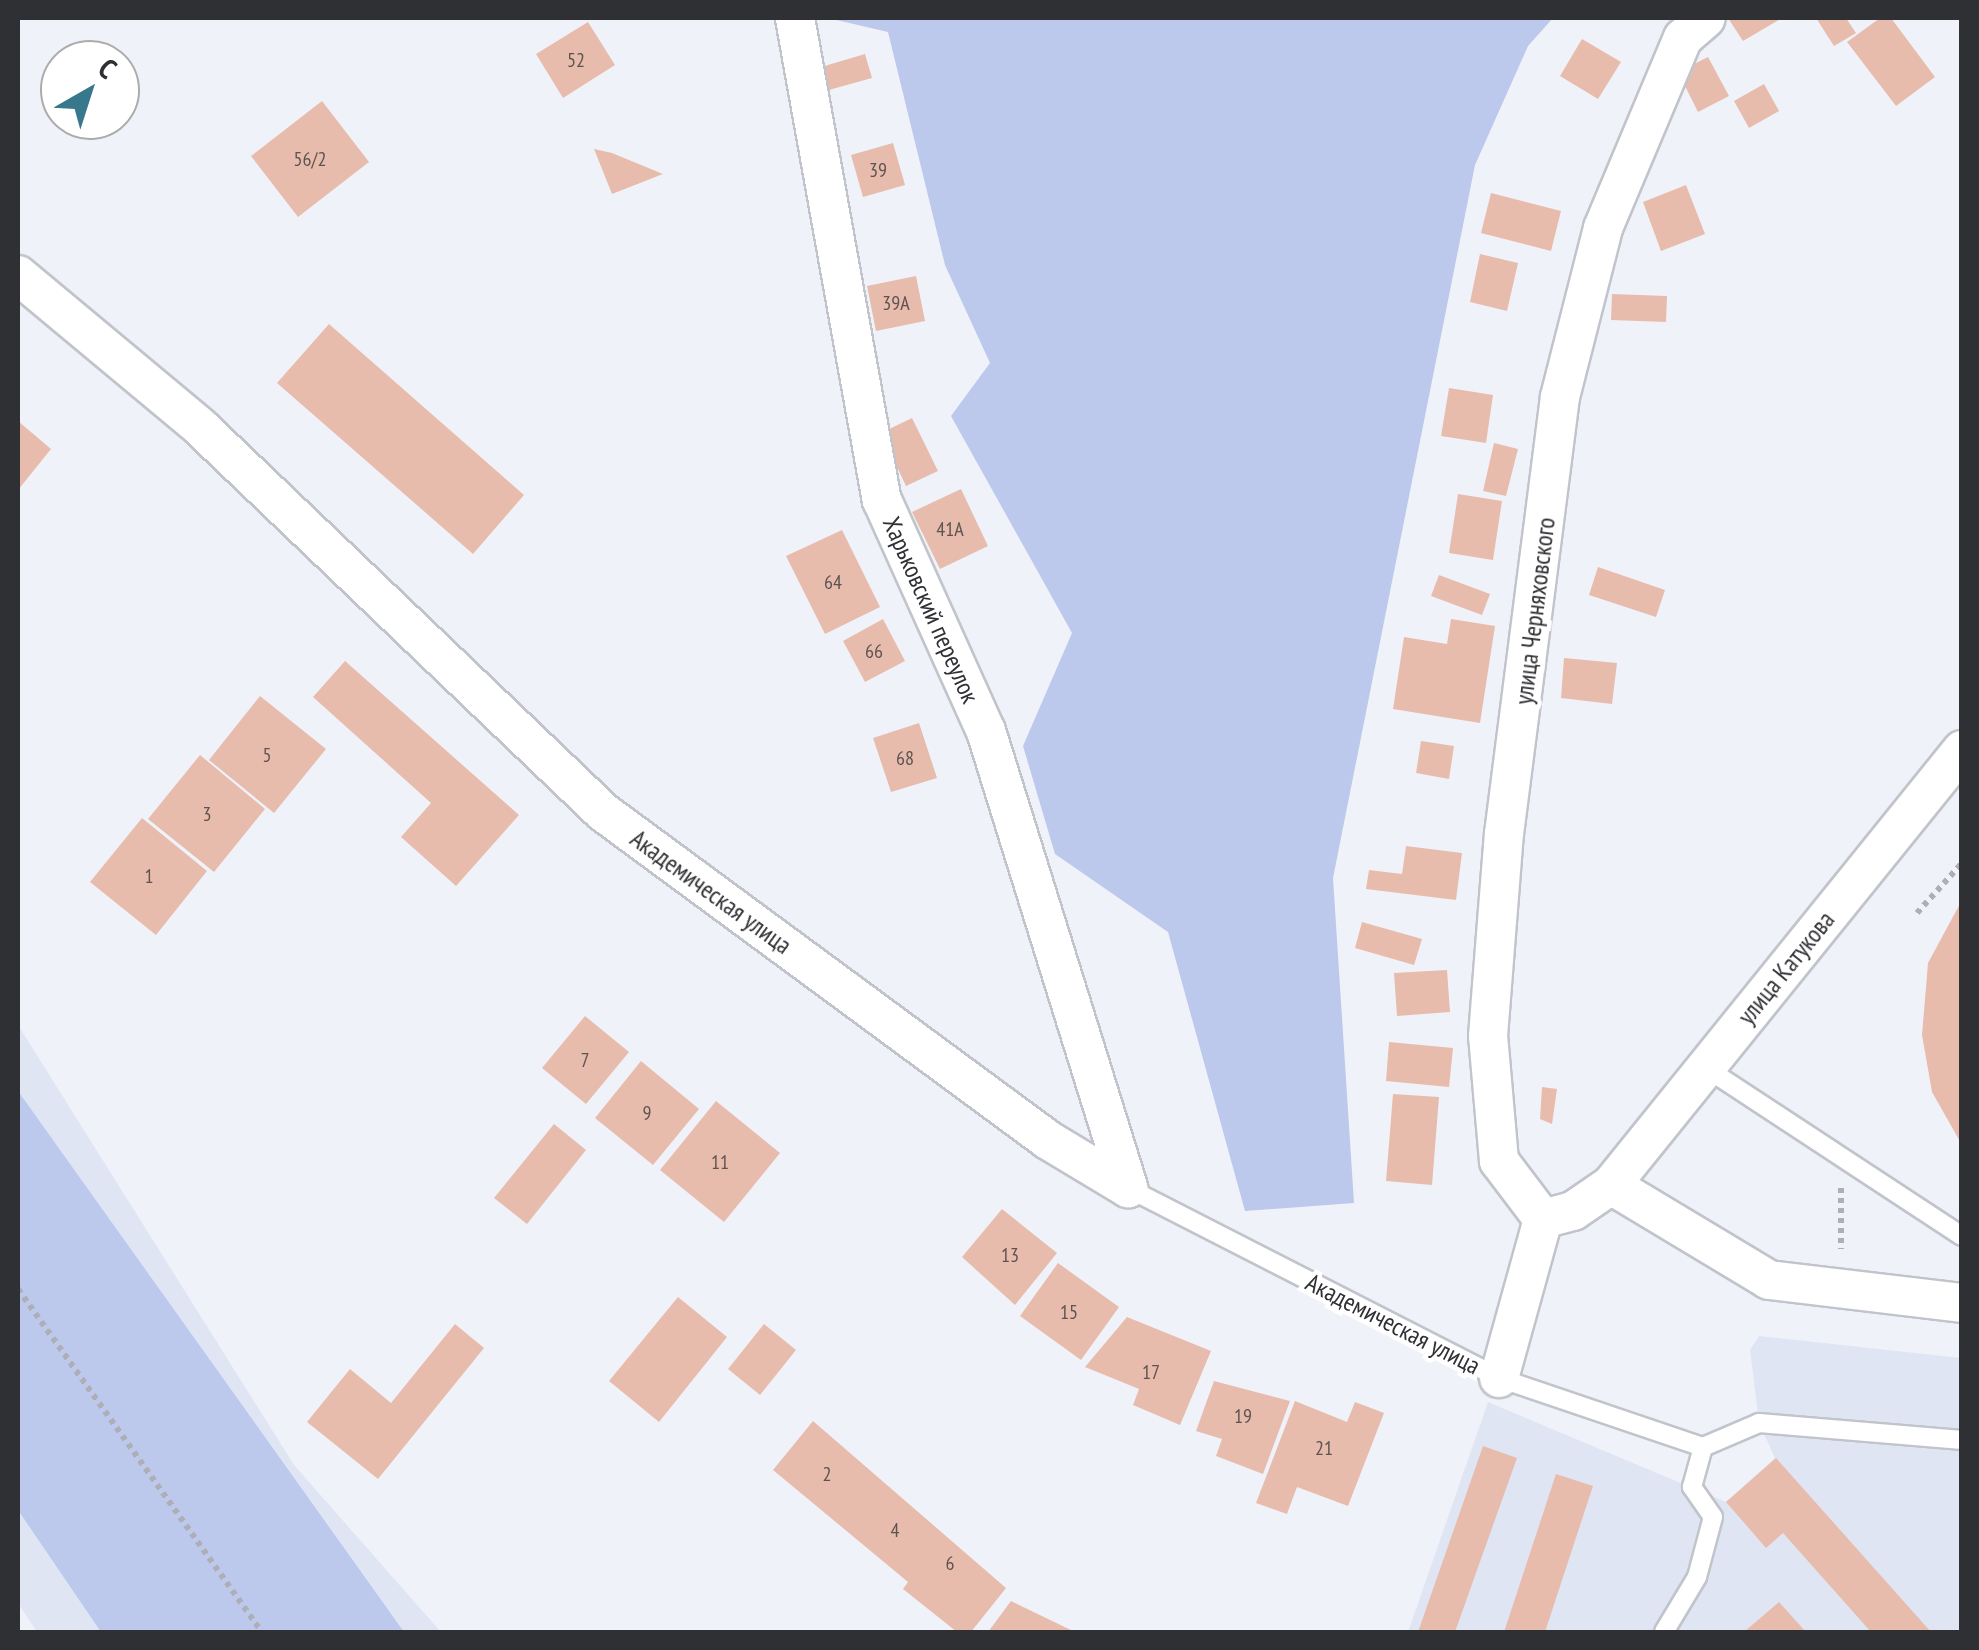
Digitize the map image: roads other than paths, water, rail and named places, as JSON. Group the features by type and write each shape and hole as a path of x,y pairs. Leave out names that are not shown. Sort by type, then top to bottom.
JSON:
{"street":[{"name":"Харьковский переулок","path":"795,18 882,500 986,731 1128,1188"},
{"name":"улица Черняховского","path":"1543,1219 1499,1161 1488,1036 1504,834 1560,397 1604,228 1683,38 1706,18"},
{"name":"Академическая улица","path":"18,275 198,426 603,812 1048,1140 1128,1188"},
{"name":"улица Катукова","path":"1611,1185 1962,750"},
{"path":"1543,1219 1573,1211 1611,1185 1769,1280 1962,1303"},
{"name":"Академическая улица","path":"1500,1378 1543,1219"}],"lane":[{"path":"1706,1068 1962,1236"},
{"name":"Академическая улица","path":"1128,1188 1500,1378 1703,1447"},
{"path":"1664,1632 1697,1577 1713,1517 1692,1487 1703,1447 1759,1423 1962,1440"}]}
